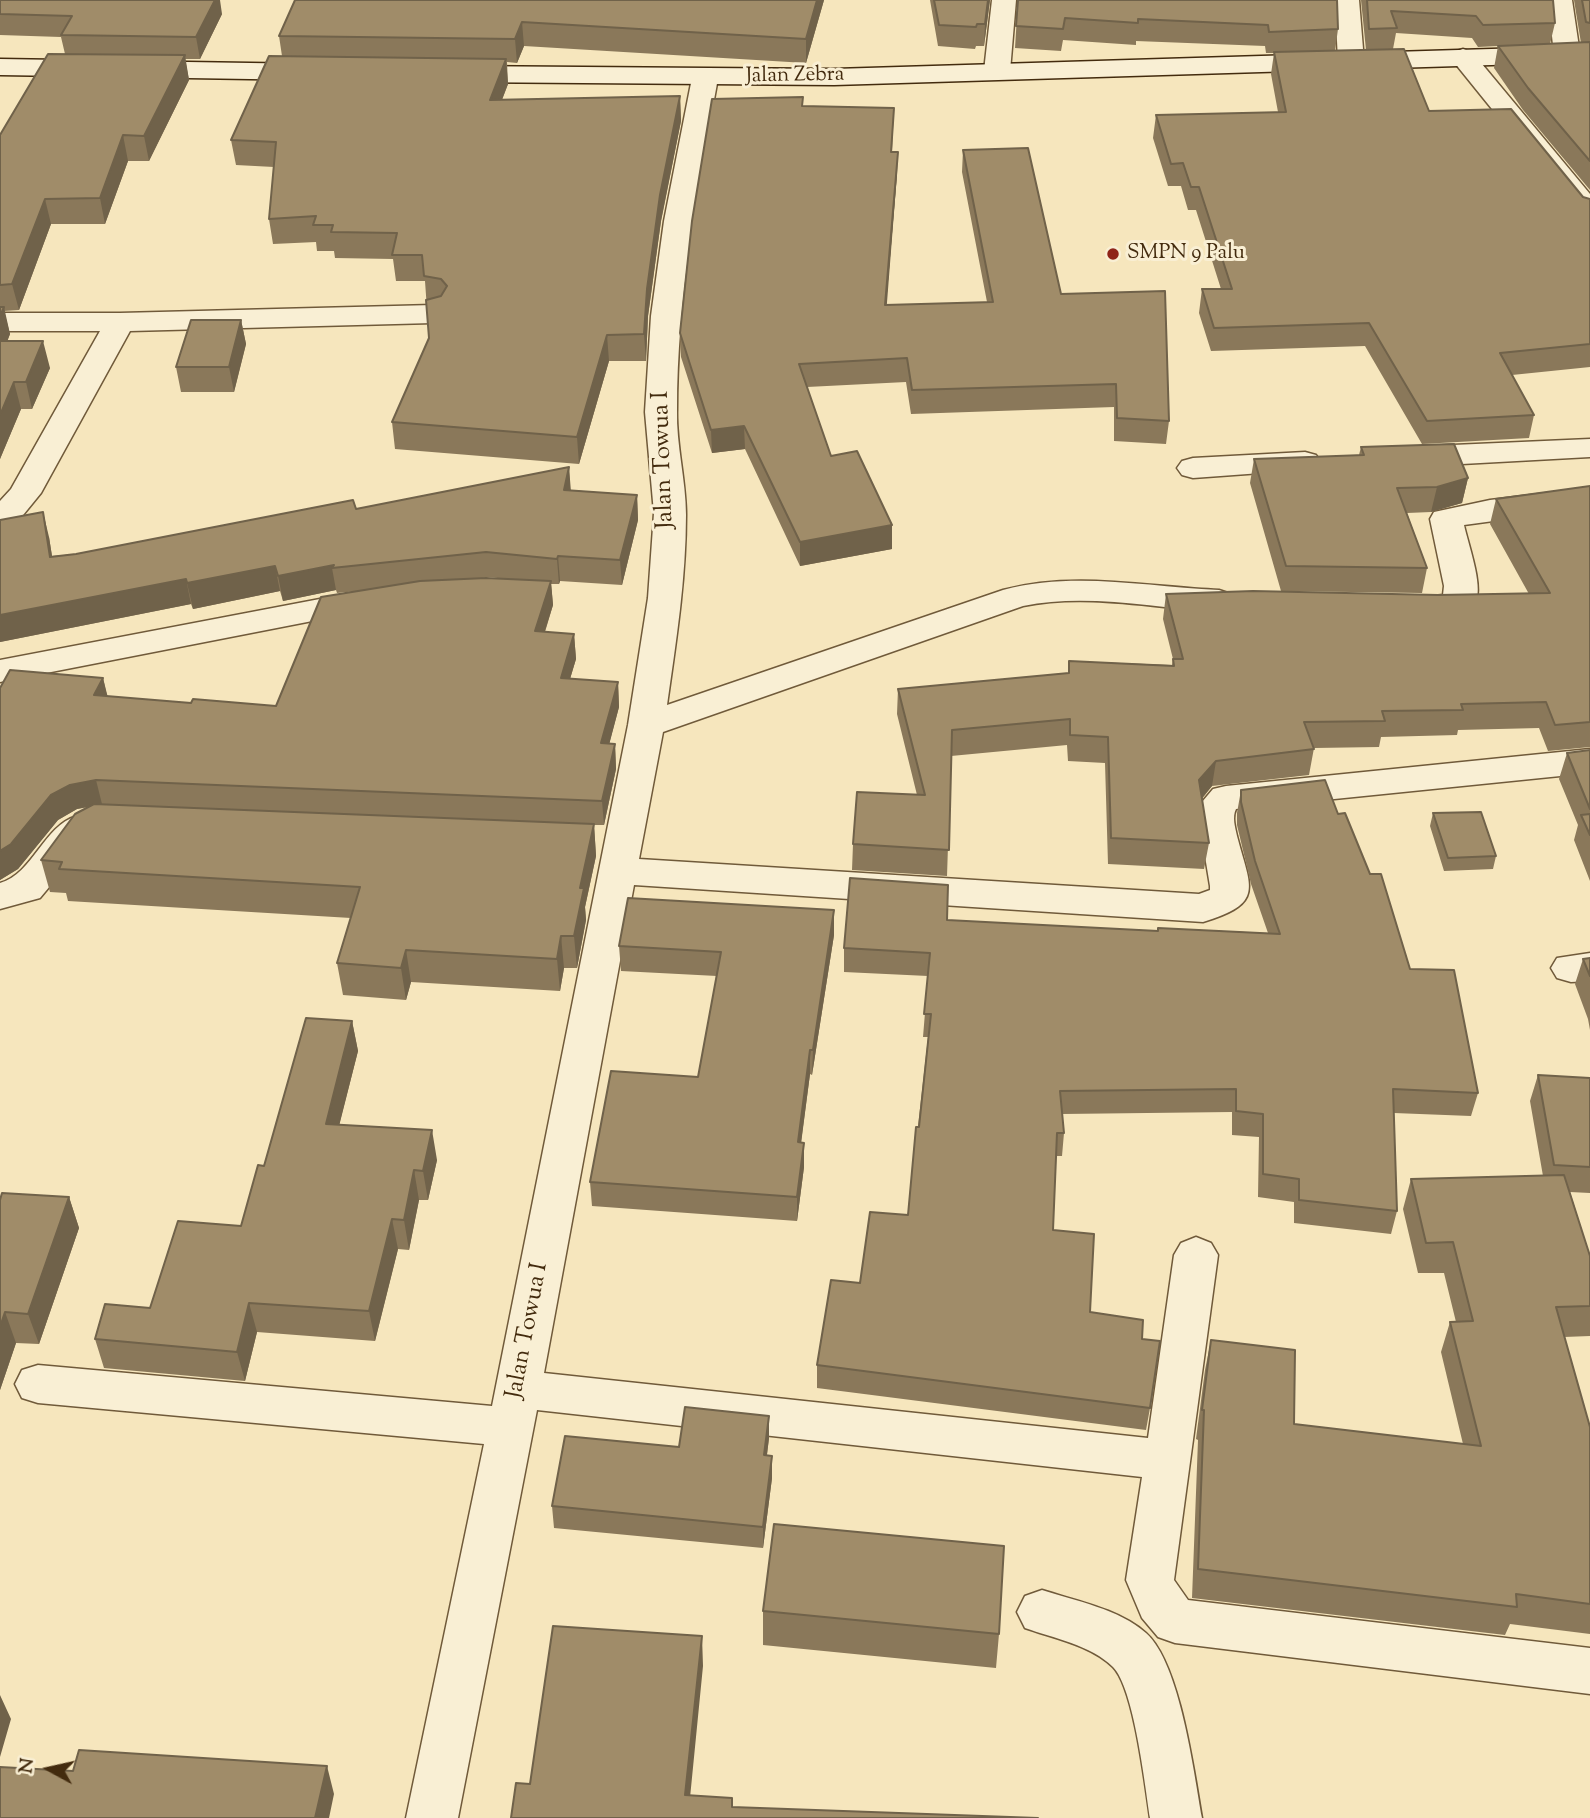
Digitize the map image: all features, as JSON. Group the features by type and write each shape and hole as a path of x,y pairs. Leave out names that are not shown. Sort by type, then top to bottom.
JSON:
{"street":[{"path":"997,71 1004,0"},
{"path":"1347,0 1351,61"},
{"path":"1560,0 1578,54"},
{"name":"Jalan Zebra","path":"428,74 834,77 1578,54"},
{"path":"1463,57 1590,212"},
{"path":"0,67 332,72"},
{"name":"Jalan Towua I","path":"432,1818 514,1408 612,851 646,725 665,598 670,513 661,412 666,316 678,221 705,78"},
{"path":"0,322 120,322 433,314"},
{"path":"0,515 7,513 25,493 120,322"},
{"path":"1385,458 1590,448"},
{"path":"1193,468 1330,461"},
{"path":"1391,605 1443,607 1459,601 1461,586 1446,519 1490,510 1590,498"},
{"path":"646,725 1015,597 1043,590 1067,589 1179,600 1246,601"},
{"path":"0,671 396,597"},
{"path":"612,851 1203,908 1229,897 1231,881 1214,822 1215,808 1226,798 1590,761"},
{"path":"0,896 26,890 70,834 83,824 116,821"},
{"path":"1196,1255 1150,1580 1159,1602 1175,1621 1590,1671"},
{"path":"38,1384 514,1408 1167,1460"},
{"path":"1116,1639 1159,1602"},
{"path":"1042,1612 1116,1639 1135,1653 1156,1707 1175,1818"}],"building":[{"path":"0,0 215,0 196,37 61,35 72,16 0,14"},
{"path":"295,0 817,0 806,39 522,22 515,39 279,36"},
{"path":"934,0 988,0 985,24 977,24 976,27 939,25"},
{"path":"1018,0 1337,0 1338,29 1269,32 1268,25 1138,19 1138,23 1065,18 1063,29 1016,26"},
{"path":"1367,0 1553,0 1555,23 1483,25 1476,16 1391,11 1397,28 1369,29"},
{"path":"1582,0 1590,0 1590,23 1586,22"},
{"path":"1590,42 1590,161 1528,88 1498,46"},
{"path":"1404,49 1429,111 1511,109 1583,197 1590,199 1590,344 1500,353 1534,415 1427,421 1369,323 1214,328 1202,289 1232,289 1199,187 1191,187 1183,163 1171,164 1156,115 1286,112 1274,52"},
{"path":"48,54 185,55 144,136 123,135 100,198 45,199 12,284 0,285 0,135"},
{"path":"269,56 506,59 490,100 680,96 660,195 647,289 644,334 607,335 577,437 392,422 429,338 426,300 441,296 447,286 441,279 424,276 422,255 392,255 397,233 331,232 333,225 313,225 316,216 269,219 276,142 231,140"},
{"path":"803,97 802,106 894,108 891,152 898,152 885,305 993,302 963,150 1028,148 1061,294 1165,291 1169,421 1117,418 1116,384 912,390 907,358 799,364 831,456 857,451 892,525 800,542 744,426 711,430 680,333 692,221 712,99"},
{"path":"191,320 241,320 229,367 176,367"},
{"path":"0,341 43,341 26,382 14,382 0,415"},
{"path":"1454,444 1468,478 1437,487 1397,488 1427,568 1286,566 1254,459 1364,455 1361,447"},
{"path":"569,467 564,490 637,495 620,560 558,556 557,559 486,552 332,568 334,565 278,576 275,566 187,583 186,579 0,615 0,520 43,512 50,557 353,500 356,509"},
{"path":"1590,486 1590,722 1555,725 1546,702 1461,704 1463,710 1382,711 1385,721 1304,722 1314,749 1216,761 1199,780 1209,843 1111,838 1108,737 1070,735 1070,719 952,730 949,850 853,844 857,792 925,795 898,689 1069,673 1069,661 1174,666 1173,659 1183,659 1166,594 1253,591 1438,595 1550,593 1496,499"},
{"path":"486,578 551,581 535,631 574,634 561,678 618,682 601,743 615,744 602,801 96,780 70,785 51,795 11,844 0,851 0,688 10,670 103,678 94,695 191,703 193,699 276,706 321,597 420,581"},
{"path":"1590,750 1590,809 1567,753"},
{"path":"1325,780 1338,814 1345,813 1370,874 1381,874 1410,969 1454,970 1478,1093 1393,1089 1397,1211 1299,1200 1299,1179 1263,1174 1263,1114 1236,1111 1236,1089 1060,1091 1064,1133 1057,1133 1053,1230 1094,1234 1090,1312 1143,1320 1142,1339 1160,1341 1150,1408 817,1365 831,1280 860,1283 870,1212 908,1215 931,1014 924,1014 930,953 844,948 850,878 948,885 947,920 1158,931 1158,928 1280,934 1255,861 1241,802 1241,790"},
{"path":"94,804 594,824 580,888 584,888 574,936 561,936 557,959 406,950 401,968 337,963 360,887 59,869 62,862 41,860 75,814"},
{"path":"1481,812 1496,856 1448,858 1433,813"},
{"path":"1590,814 1590,835 1581,815"},
{"path":"628,898 834,910 813,1050 810,1050 798,1142 804,1143 797,1197 590,1182 611,1071 698,1077 721,952 619,946"},
{"path":"1590,958 1590,976 1583,959"},
{"path":"306,1018 352,1021 326,1124 432,1130 423,1171 414,1170 404,1220 392,1219 369,1311 249,1303 237,1352 95,1339 105,1304 150,1308 178,1221 241,1226 258,1165 264,1166"},
{"path":"1538,1075 1590,1078 1590,1167 1554,1165"},
{"path":"1564,1175 1590,1256 1590,1306 1556,1307 1590,1427 1590,1604 1516,1594 1517,1607 1198,1569 1202,1410 1211,1340 1295,1350 1294,1424 1481,1446 1450,1322 1473,1321 1453,1242 1426,1243 1411,1179"},
{"path":"2,1193 69,1197 28,1314 5,1312 0,1327 0,1200"},
{"path":"685,1407 769,1416 764,1455 772,1456 763,1527 552,1506 565,1436 679,1447"},
{"path":"774,1524 1004,1546 999,1634 763,1611"},
{"path":"553,1626 702,1636 685,1795 732,1798 732,1807 1038,1818 511,1818 516,1783 530,1784"},
{"path":"79,1750 327,1766 315,1818 0,1818 0,1767 73,1771"}],"place":[{"name":"SMPN 9 Palu","path":"1113,254"}]}
